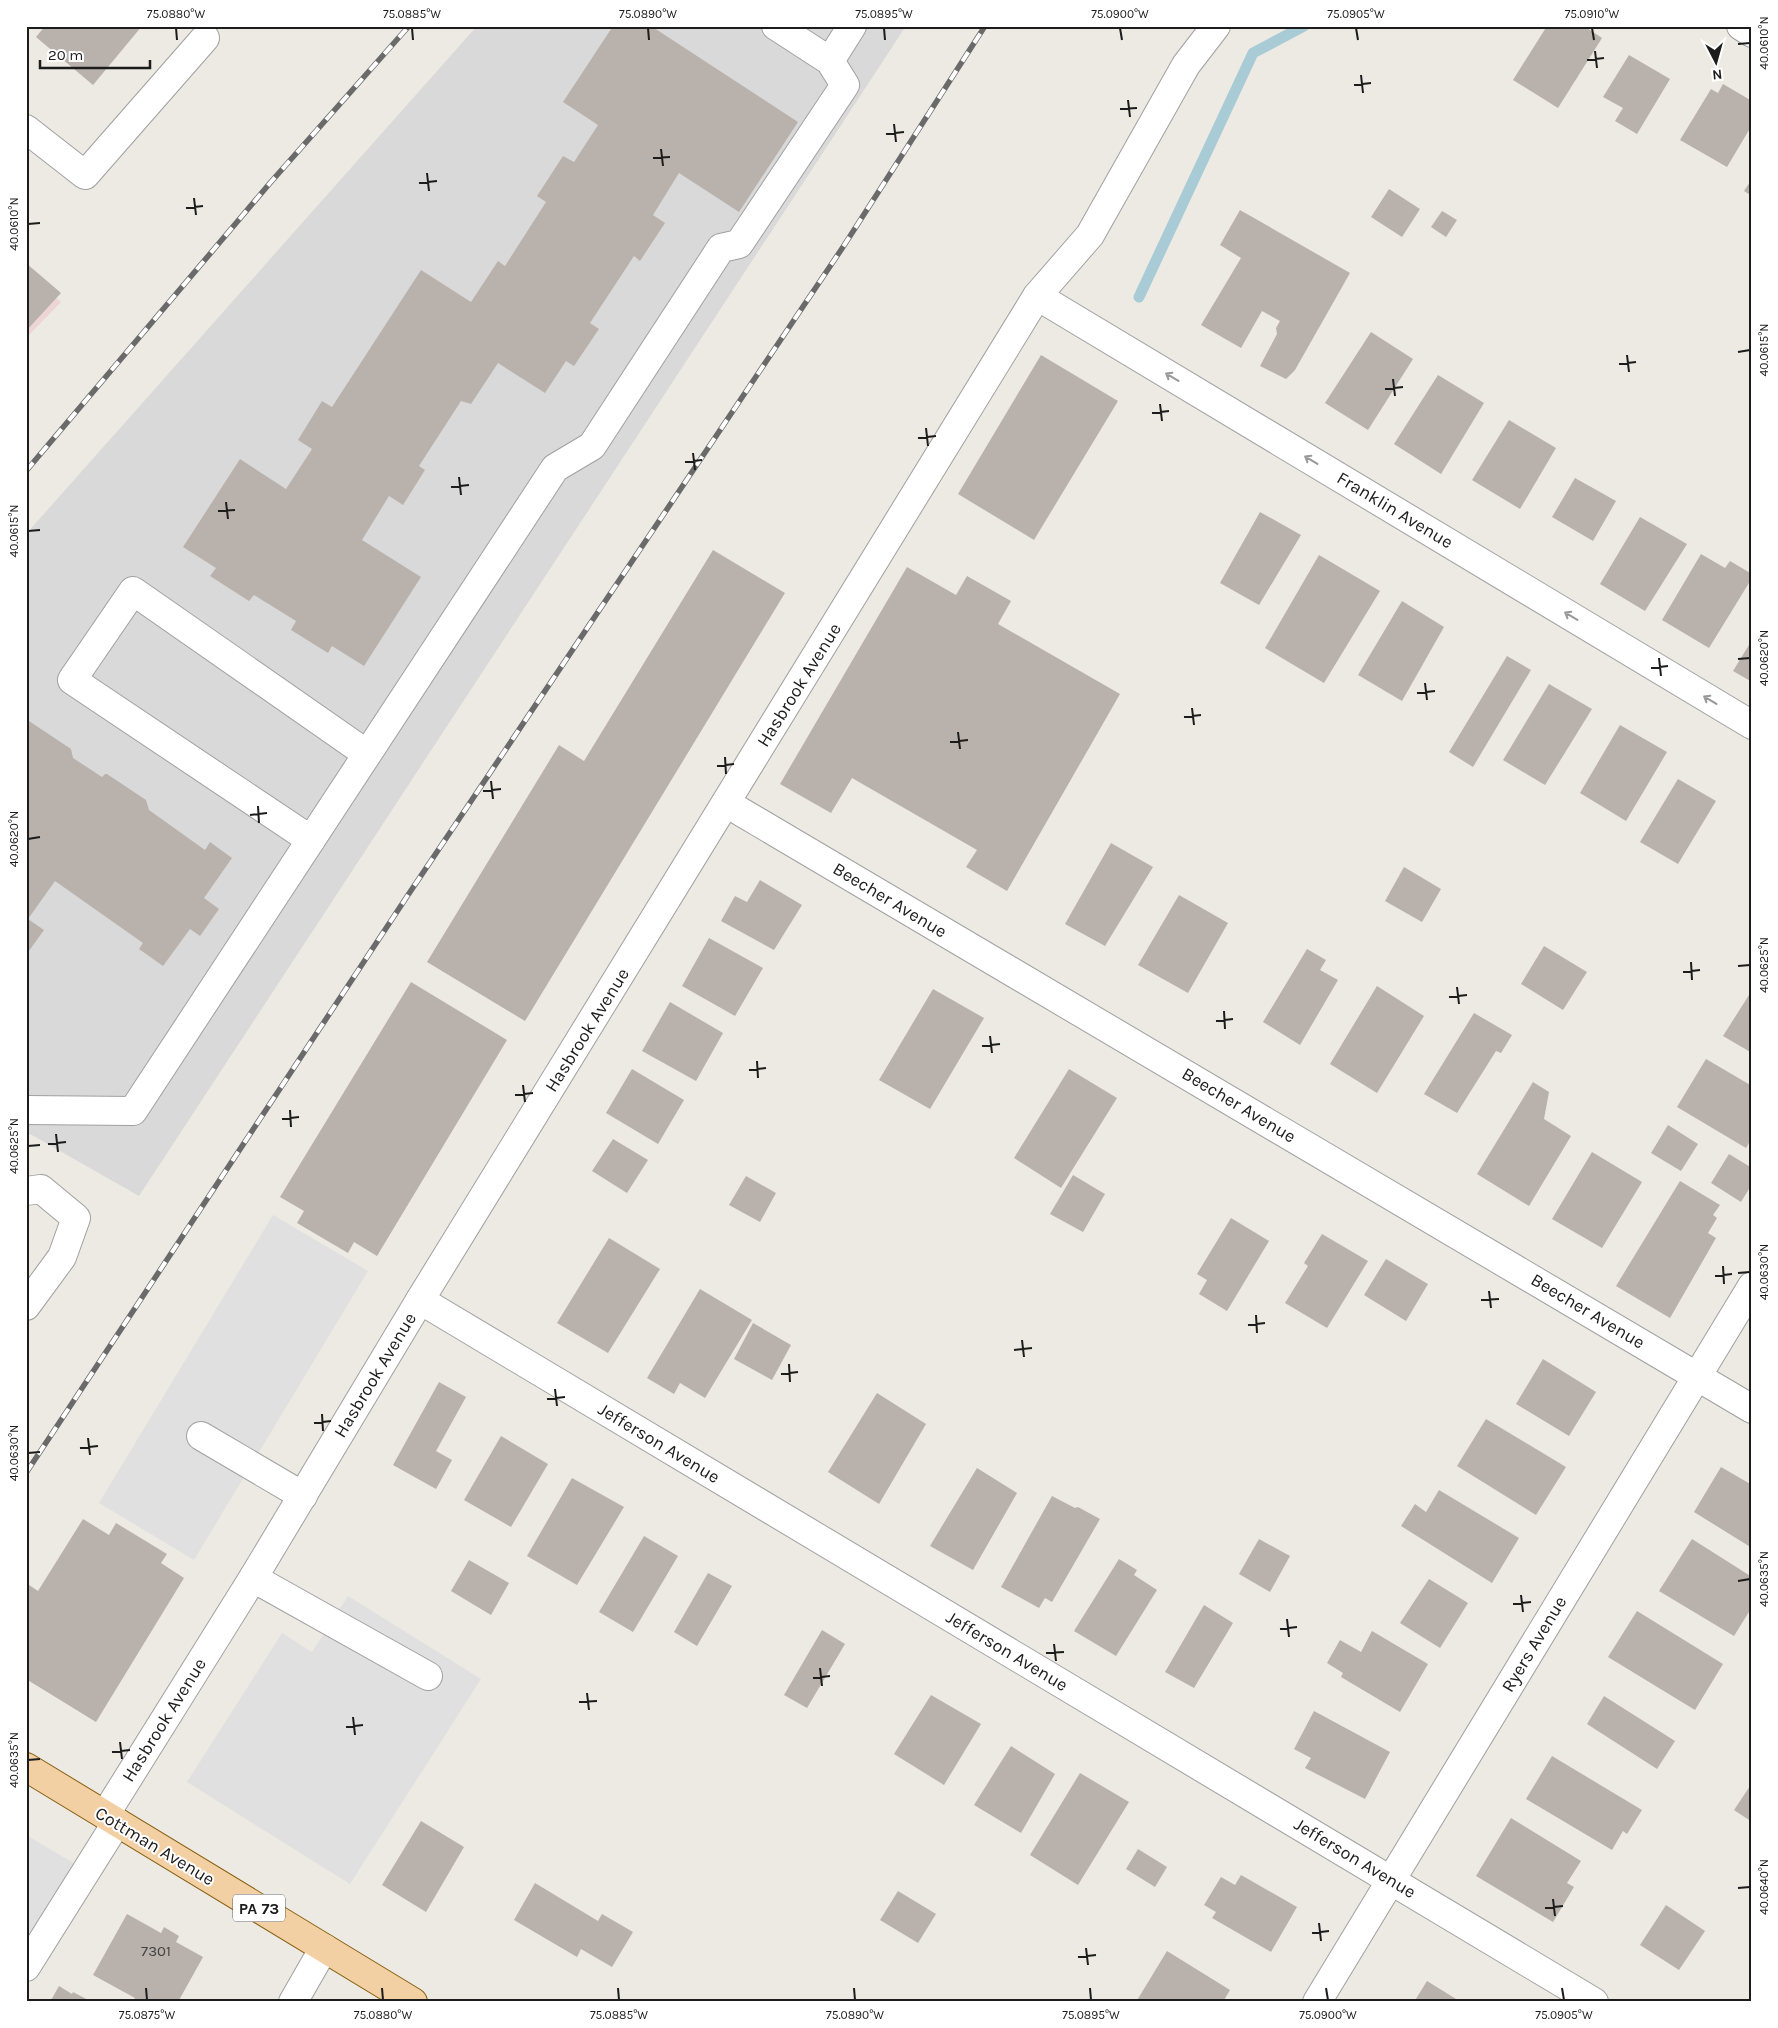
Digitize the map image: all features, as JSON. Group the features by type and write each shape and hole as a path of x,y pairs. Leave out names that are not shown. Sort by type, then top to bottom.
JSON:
{"main road":[{"name":"Cottman Avenue","path":"26,1767 413,2002"}],"street":[{"path":"26,1110 133,1111 556,468 592,446 721,248 739,244 845,85 830,61 776,26"},
{"path":"830,61 852,26"},
{"name":"Hasbrook Avenue","path":"26,1967 253,1578 420,1300 1037,296 1090,235 1186,65 1216,26"},
{"path":"1742,26 1752,32"},
{"path":"26,129 85,175 205,38"},
{"name":"Franklin Avenue","path":"1037,296 1752,725"},
{"path":"311,840 72,680 133,591 367,754"},
{"name":"Beecher Avenue","path":"726,803 1752,1409"},
{"path":"26,1192 40,1189 76,1218 62,1257 26,1306"},
{"name":"Ryers Avenue","path":"1317,2002 1696,1375 1752,1286"},
{"name":"Jefferson Avenue","path":"420,1300 1594,2002"},
{"path":"201,1436 303,1496"},
{"path":"253,1578 428,1676"},
{"path":"293,2002 324,1948"}],"shaded area":[{"path":"477,26 906,26 139,1196 30,1134 26,1137 26,534"},
{"path":"26,274 61,302 26,338"},
{"path":"273,1215 368,1271 194,1560 99,1503"},
{"path":"348,1596 481,1679 350,1884 187,1782 282,1633 312,1652"},
{"path":"26,1835 77,1865 26,1950"}],"building":[{"path":"45,26 142,26 93,85 36,37"},
{"path":"613,26 651,26 798,122 739,212 679,173 653,215 665,223 640,261 634,256 590,323 599,329 574,366 566,361 545,393 498,363 471,404 461,401 419,466 425,470 403,505 389,496 362,540 421,577 364,666 332,646 328,653 291,630 296,621 254,595 249,601 210,576 216,568 183,547 240,459 286,489 312,449 298,440 322,401 332,407 421,270 471,302 498,261 505,266 546,202 537,196 563,156 574,162 598,125 563,102"},
{"path":"1547,26 1584,26 1602,38 1558,108 1513,80"},
{"path":"1629,55 1670,79 1637,134 1615,121 1623,108 1603,97"},
{"path":"1723,84 1752,101 1752,125 1727,167 1680,140 1711,89 1718,93"},
{"path":"1752,179 1752,196 1744,191"},
{"path":"1389,189 1420,209 1402,237 1371,217"},
{"path":"1240,210 1350,273 1295,370 1286,379 1260,366 1277,334 1276,328 1280,321 1262,311 1241,348 1201,325 1241,258 1220,245"},
{"path":"1442,211 1457,220 1446,237 1431,227"},
{"path":"26,263 61,293 26,331"},
{"path":"1371,332 1413,359 1368,430 1325,403"},
{"path":"1041,355 1118,401 1034,540 958,494"},
{"path":"1438,375 1484,403 1441,474 1394,444"},
{"path":"1509,420 1556,448 1520,509 1472,480"},
{"path":"1575,478 1616,501 1593,541 1552,517"},
{"path":"1260,512 1301,535 1259,605 1220,583"},
{"path":"1640,517 1687,544 1645,611 1600,584"},
{"path":"713,550 785,593 525,1021 427,962 559,745 584,761"},
{"path":"1701,554 1725,568 1730,561 1752,574 1752,578 1709,648 1662,620"},
{"path":"1319,555 1380,591 1324,683 1265,648"},
{"path":"907,567 956,595 967,576 1011,601 998,624 1120,694 1007,891 966,867 977,850 852,778 831,813 780,784"},
{"path":"1402,601 1444,627 1402,701 1358,675"},
{"path":"1752,640 1752,682 1733,671"},
{"path":"1507,656 1531,670 1473,767 1449,752"},
{"path":"1549,684 1592,709 1545,785 1503,760"},
{"path":"29,721 71,749 73,758 102,777 107,774 146,800 149,810 205,850 210,842 232,858 204,898 219,909 200,936 190,929 163,966 139,949 143,943 55,881 28,919 44,930 26,955 26,724"},
{"path":"1620,725 1667,752 1626,821 1580,793"},
{"path":"1678,779 1716,801 1678,864 1640,842"},
{"path":"1111,843 1153,867 1105,946 1065,924"},
{"path":"1404,867 1441,889 1422,922 1385,901"},
{"path":"760,880 802,905 774,950 721,921 735,896 747,902"},
{"path":"1179,895 1228,923 1188,993 1138,965"},
{"path":"709,938 763,968 735,1016 682,986"},
{"path":"1544,946 1587,972 1563,1010 1521,984"},
{"path":"1307,949 1326,960 1320,970 1338,980 1300,1045 1263,1022"},
{"path":"411,982 507,1040 377,1256 354,1242 348,1253 297,1223 304,1211 280,1197"},
{"path":"1377,986 1424,1016 1377,1093 1330,1064"},
{"path":"933,989 984,1018 930,1109 879,1080"},
{"path":"1749,995 1752,996 1752,1053 1723,1036"},
{"path":"670,1002 723,1033 696,1081 642,1051"},
{"path":"1474,1013 1512,1035 1501,1053 1496,1051 1457,1113 1424,1094"},
{"path":"1706,1059 1752,1086 1752,1138 1746,1148 1677,1107"},
{"path":"632,1069 684,1100 658,1144 606,1113"},
{"path":"1069,1069 1117,1098 1061,1188 1014,1158"},
{"path":"1533,1082 1549,1092 1544,1119 1571,1136 1529,1206 1477,1174"},
{"path":"1668,1125 1698,1144 1681,1171 1651,1153"},
{"path":"613,1139 648,1160 627,1193 592,1171"},
{"path":"1592,1152 1642,1182 1602,1248 1552,1219"},
{"path":"1729,1154 1752,1168 1752,1184 1741,1202 1711,1183"},
{"path":"1073,1175 1105,1194 1083,1232 1050,1214"},
{"path":"746,1176 776,1193 760,1222 729,1205"},
{"path":"1680,1181 1720,1205 1713,1215 1717,1218 1708,1233 1716,1238 1670,1318 1616,1286"},
{"path":"1231,1218 1269,1241 1227,1311 1199,1294 1207,1280 1197,1274"},
{"path":"1322,1234 1368,1261 1327,1328 1285,1303 1308,1266 1304,1263"},
{"path":"609,1238 660,1269 608,1353 557,1323"},
{"path":"1386,1259 1428,1284 1406,1321 1364,1295"},
{"path":"700,1289 752,1320 705,1398 680,1383 674,1394 647,1378"},
{"path":"753,1323 791,1345 772,1380 734,1359"},
{"path":"1543,1359 1596,1392 1569,1436 1516,1404"},
{"path":"439,1382 466,1397 436,1451 452,1460 436,1489 393,1465"},
{"path":"877,1393 926,1424 879,1504 828,1472"},
{"path":"1486,1419 1566,1467 1536,1515 1457,1466"},
{"path":"501,1436 548,1464 511,1527 464,1500"},
{"path":"1721,1467 1752,1485 1752,1548 1694,1512"},
{"path":"977,1468 1017,1493 973,1570 930,1546"},
{"path":"572,1478 624,1507 577,1585 527,1556"},
{"path":"1439,1490 1519,1538 1492,1583 1401,1526 1415,1504 1426,1512"},
{"path":"1052,1496 1100,1519 1052,1602 1045,1598 1039,1608 1001,1587"},
{"path":"83,1519 109,1535 116,1523 167,1554 161,1563 184,1578 96,1722 26,1679 26,1583 38,1591"},
{"path":"644,1536 678,1556 633,1632 599,1612"},
{"path":"1259,1539 1290,1556 1270,1592 1239,1574"},
{"path":"1692,1539 1752,1577 1752,1607 1734,1636 1659,1591"},
{"path":"1119,1559 1137,1570 1134,1575 1157,1590 1116,1656 1074,1631"},
{"path":"469,1560 509,1583 491,1615 451,1591"},
{"path":"708,1573 732,1586 697,1646 674,1632"},
{"path":"1429,1579 1468,1603 1440,1648 1400,1623"},
{"path":"1204,1605 1233,1623 1194,1688 1165,1672"},
{"path":"1637,1611 1723,1664 1695,1710 1608,1657"},
{"path":"822,1630 845,1644 807,1708 784,1695"},
{"path":"1372,1631 1428,1664 1400,1712 1341,1677 1343,1673 1327,1663 1340,1640 1361,1652"},
{"path":"931,1695 981,1724 944,1785 894,1754"},
{"path":"1604,1696 1675,1741 1657,1769 1587,1724"},
{"path":"1314,1711 1390,1752 1365,1799 1305,1768 1311,1758 1294,1749"},
{"path":"1011,1746 1055,1774 1021,1833 974,1805"},
{"path":"1552,1756 1642,1810 1627,1834 1623,1831 1612,1850 1526,1799"},
{"path":"1080,1773 1129,1802 1078,1885 1030,1855"},
{"path":"1752,1783 1752,1822 1734,1810"},
{"path":"1511,1818 1581,1861 1567,1883 1574,1887 1553,1922 1476,1876"},
{"path":"421,1821 464,1847 426,1912 382,1885"},
{"path":"1138,1849 1167,1867 1155,1887 1126,1869"},
{"path":"1241,1875 1297,1907 1271,1952 1212,1918 1216,1912 1204,1905 1221,1877 1235,1885"},
{"path":"535,1883 598,1921 602,1914 633,1932 612,1967 581,1949 577,1957 514,1920"},
{"path":"898,1891 936,1914 918,1943 880,1920"},
{"path":"1666,1905 1705,1931 1679,1970 1640,1945"},
{"path":"127,1914 161,1933 164,1927 179,1936 176,1942 203,1957 178,2002 133,2002 135,1998 93,1975"},
{"path":"1167,1951 1230,1990 1223,2002 1136,2002"},
{"path":"1427,1981 1461,2002 1414,2002"},
{"path":"59,1986 72,1994 73,1992 92,2002 50,2002"}],"waterway":[{"path":"1139,297 1253,53 1304,26"}],"railway":[{"path":"26,471 270,183 409,26"},
{"path":"26,1473 406,898 843,247 985,26"}]}
